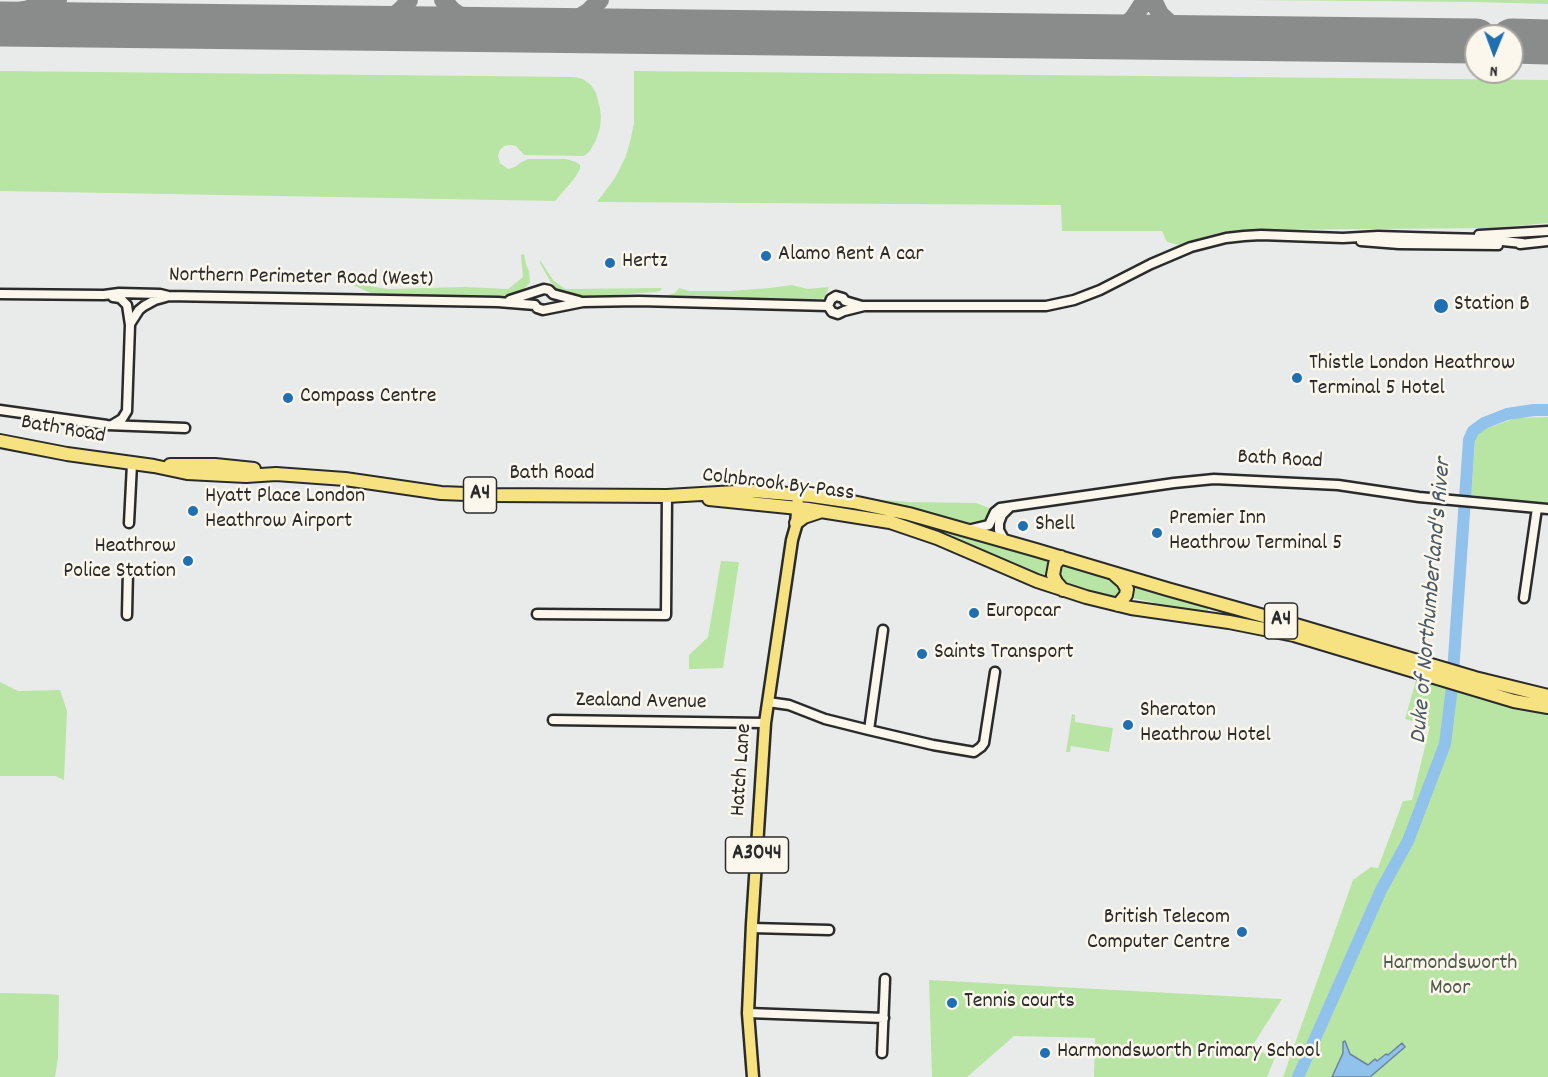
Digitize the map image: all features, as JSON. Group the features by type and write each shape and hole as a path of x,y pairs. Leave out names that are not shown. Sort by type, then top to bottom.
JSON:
{"highway":[{"name":"Bath Road","path":"0,441 187,473 246,476 276,474 345,479 451,494 685,496"},
{"name":"Colnbrook By-Pass","path":"685,496 743,491 794,501 823,511 902,525 1037,581 1119,605 1229,622 1294,635 1454,677 1548,696"},
{"name":"Colnbrook By-Pass","path":"794,501 853,502 909,514 1112,572 1454,677 1515,701 1548,707"},
{"path":"796,523 804,517 823,511"},
{"path":"1061,557 1054,567 1053,575 1064,590"},
{"path":"1112,572 1123,582 1126,589 1126,595 1119,605"}],"main road":[{"name":"Hatch Lane","path":"753,1077 748,1013 765,723 796,523 794,501"},
{"name":"Hatch Lane","path":"792,540 789,516 794,501"}],"street":[{"path":"1443,238 1548,232"},
{"path":"1490,246 1548,232"},
{"path":"828,306 835,314 838,314 864,306 1046,306 1074,300 1100,290 1191,247 1244,236 1343,238 1378,236 1522,243"},
{"path":"1343,238 1374,243 1490,246 1548,241"},
{"path":"583,302 553,294 544,289 537,292 533,299 537,308 543,310 583,302 828,306"},
{"name":"Northern Perimeter Road (West)","path":"498,302 537,292"},
{"name":"Northern Perimeter Road (West)","path":"0,294 160,294 168,296 498,302 535,305"},
{"path":"551,308 555,301 553,294"},
{"path":"104,295 120,298 128,309 130,325 129,419 141,427"},
{"path":"130,325 144,306 168,296"},
{"path":"828,306 836,296 864,306"},
{"path":"844,311 845,301"},
{"path":"112,425 124,417 128,407"},
{"path":"0,410 112,425 185,428"},
{"path":"129,523 132,464"},
{"name":"Bath Road","path":"1010,507 1207,480 1236,480 1338,485 1419,497 1548,509"},
{"path":"537,615 666,615 667,496"},
{"path":"965,531 987,526 996,510 1010,507"},
{"path":"1005,541 999,530 999,523 1002,515 1010,507"},
{"path":"1524,598 1537,508"},
{"path":"127,615 128,570"},
{"path":"869,730 883,630"},
{"path":"768,702 789,705 825,719 869,730 974,752 984,743 995,672"},
{"name":"Zealand Avenue","path":"553,720 765,723"},
{"path":"752,928 829,930"},
{"path":"882,1053 885,979"},
{"path":"748,1013 884,1018"}],"green space":[{"path":"1246,0 1548,0 1548,4 1474,2"},
{"path":"0,71 574,77 583,79 591,85 596,93 601,117 596,140 584,156 524,155 516,146 510,145 500,150 498,156 500,163 508,169 528,159 566,159 580,165 574,179 555,201 0,191"},
{"path":"634,71 1464,79 1464,84 1524,84 1524,80 1548,80 1548,223 1490,228 1251,230 1223,232 1179,245 1167,242 1162,231 1062,231 1061,205 597,202 615,178 626,156 634,123"},
{"path":"524,254 530,282 521,291 512,295 373,294 348,283 358,282 389,289 464,287 508,289 523,277 521,255"},
{"path":"540,260 553,280 565,289 662,288 654,292 589,297 564,293 556,289 550,281"},
{"path":"792,285 808,289 829,287 825,297 821,299 661,297 675,293 679,288 690,291 730,291"},
{"path":"1548,417 1548,506 1471,495 1476,432 1516,418"},
{"path":"850,497 908,502 976,503 992,509 988,520 975,525"},
{"path":"804,500 876,511 1053,560 1050,582 878,515 853,509 800,503"},
{"path":"721,561 739,562 723,668 689,669 689,655 708,637"},
{"path":"1062,563 1083,572 1116,581 1121,585 1122,597 1111,599 1063,582 1057,572"},
{"path":"1128,582 1207,604 1209,615 1153,607 1153,602 1130,598"},
{"path":"1417,677 1451,687 1443,744 1406,840 1379,889 1296,1077 1283,1077 1353,880 1371,867 1378,868 1403,801 1412,800 1430,726 1405,719"},
{"path":"0,682 18,691 60,690 67,711 64,780 55,776 0,776"},
{"name":"Harmondsworth Moor","path":"1452,687 1548,710 1548,1077 1298,1077 1381,890 1408,841 1445,744"},
{"path":"1072,714 1075,715 1075,722 1113,728 1109,752 1071,746 1070,752 1066,752"},
{"path":"929,980 1282,999 1251,1048 1275,1057 1267,1077 1094,1077 1095,1038 1014,1036 967,1077 932,1077"},
{"path":"0,993 59,995 58,1058 55,1077 0,1077"}],"water":[{"path":"1345,1041 1350,1054 1368,1065 1375,1059 1377,1061 1386,1054 1388,1055 1402,1043 1405,1047 1370,1077 1332,1077 1343,1053 1343,1042"}],"waterway":[{"name":"Duke of Northumberland's River","path":"1298,1077 1381,890 1408,841 1445,744 1452,687 1469,440 1473,431 1484,423 1507,414 1548,410"}],"taxiway":[{"path":"0,14 25,10 58,0"},
{"path":"364,28 393,17 409,0"},
{"path":"443,0 463,18 497,30"},
{"path":"552,31 588,12 600,0"},
{"path":"1096,37 1128,23 1145,0"},
{"path":"1153,0 1160,14 1175,28 1212,39"}],"runway":[{"path":"0,24 1464,41"},
{"path":"1524,41 1548,42"}],"place":[{"name":"Alamo Rent A car","path":"766,256"},
{"name":"Hertz","path":"610,263"},
{"name":"Station B","path":"1441,306"},
{"name":"Thistle London Heathrow Terminal 5 Hotel","path":"1297,378"},
{"name":"Compass Centre","path":"288,398"},
{"name":"Hyatt Place London Heathrow Airport","path":"193,511"},
{"name":"Shell","path":"1023,526"},
{"name":"Premier Inn Heathrow Terminal 5","path":"1157,533"},
{"name":"Heathrow Police Station","path":"188,561"},
{"name":"Europcar","path":"974,613"},
{"name":"Saints Transport","path":"922,654"},
{"name":"Sheraton Heathrow Hotel","path":"1128,725"},
{"name":"British Telecom Computer Centre","path":"1242,932"},
{"name":"Tennis courts","path":"952,1003"},
{"name":"Harmondsworth Primary School","path":"1045,1053"}]}
